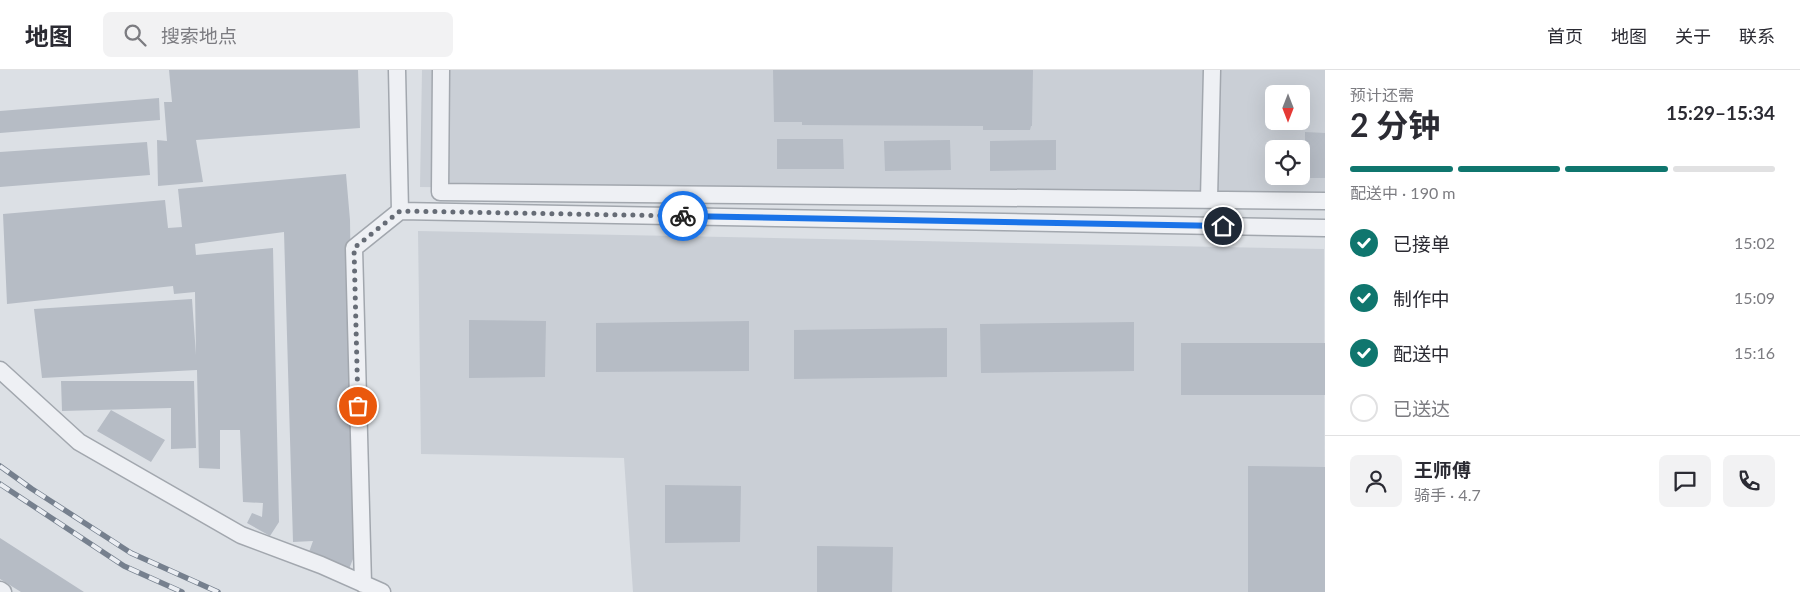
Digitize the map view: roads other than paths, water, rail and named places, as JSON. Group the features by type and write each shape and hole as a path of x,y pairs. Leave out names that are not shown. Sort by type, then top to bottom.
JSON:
{"street":[{"path":"397,70 400,211"},
{"path":"441,70 440,192 1325,201"},
{"path":"1209,199 1212,70"},
{"path":"363,584 354,248 400,211 1325,228"},
{"path":"0,370 79,442 241,535 321,565 382,592"}],"railway":[{"path":"0,466 131,553 218,592"},
{"path":"0,484 124,566 182,592"}]}
